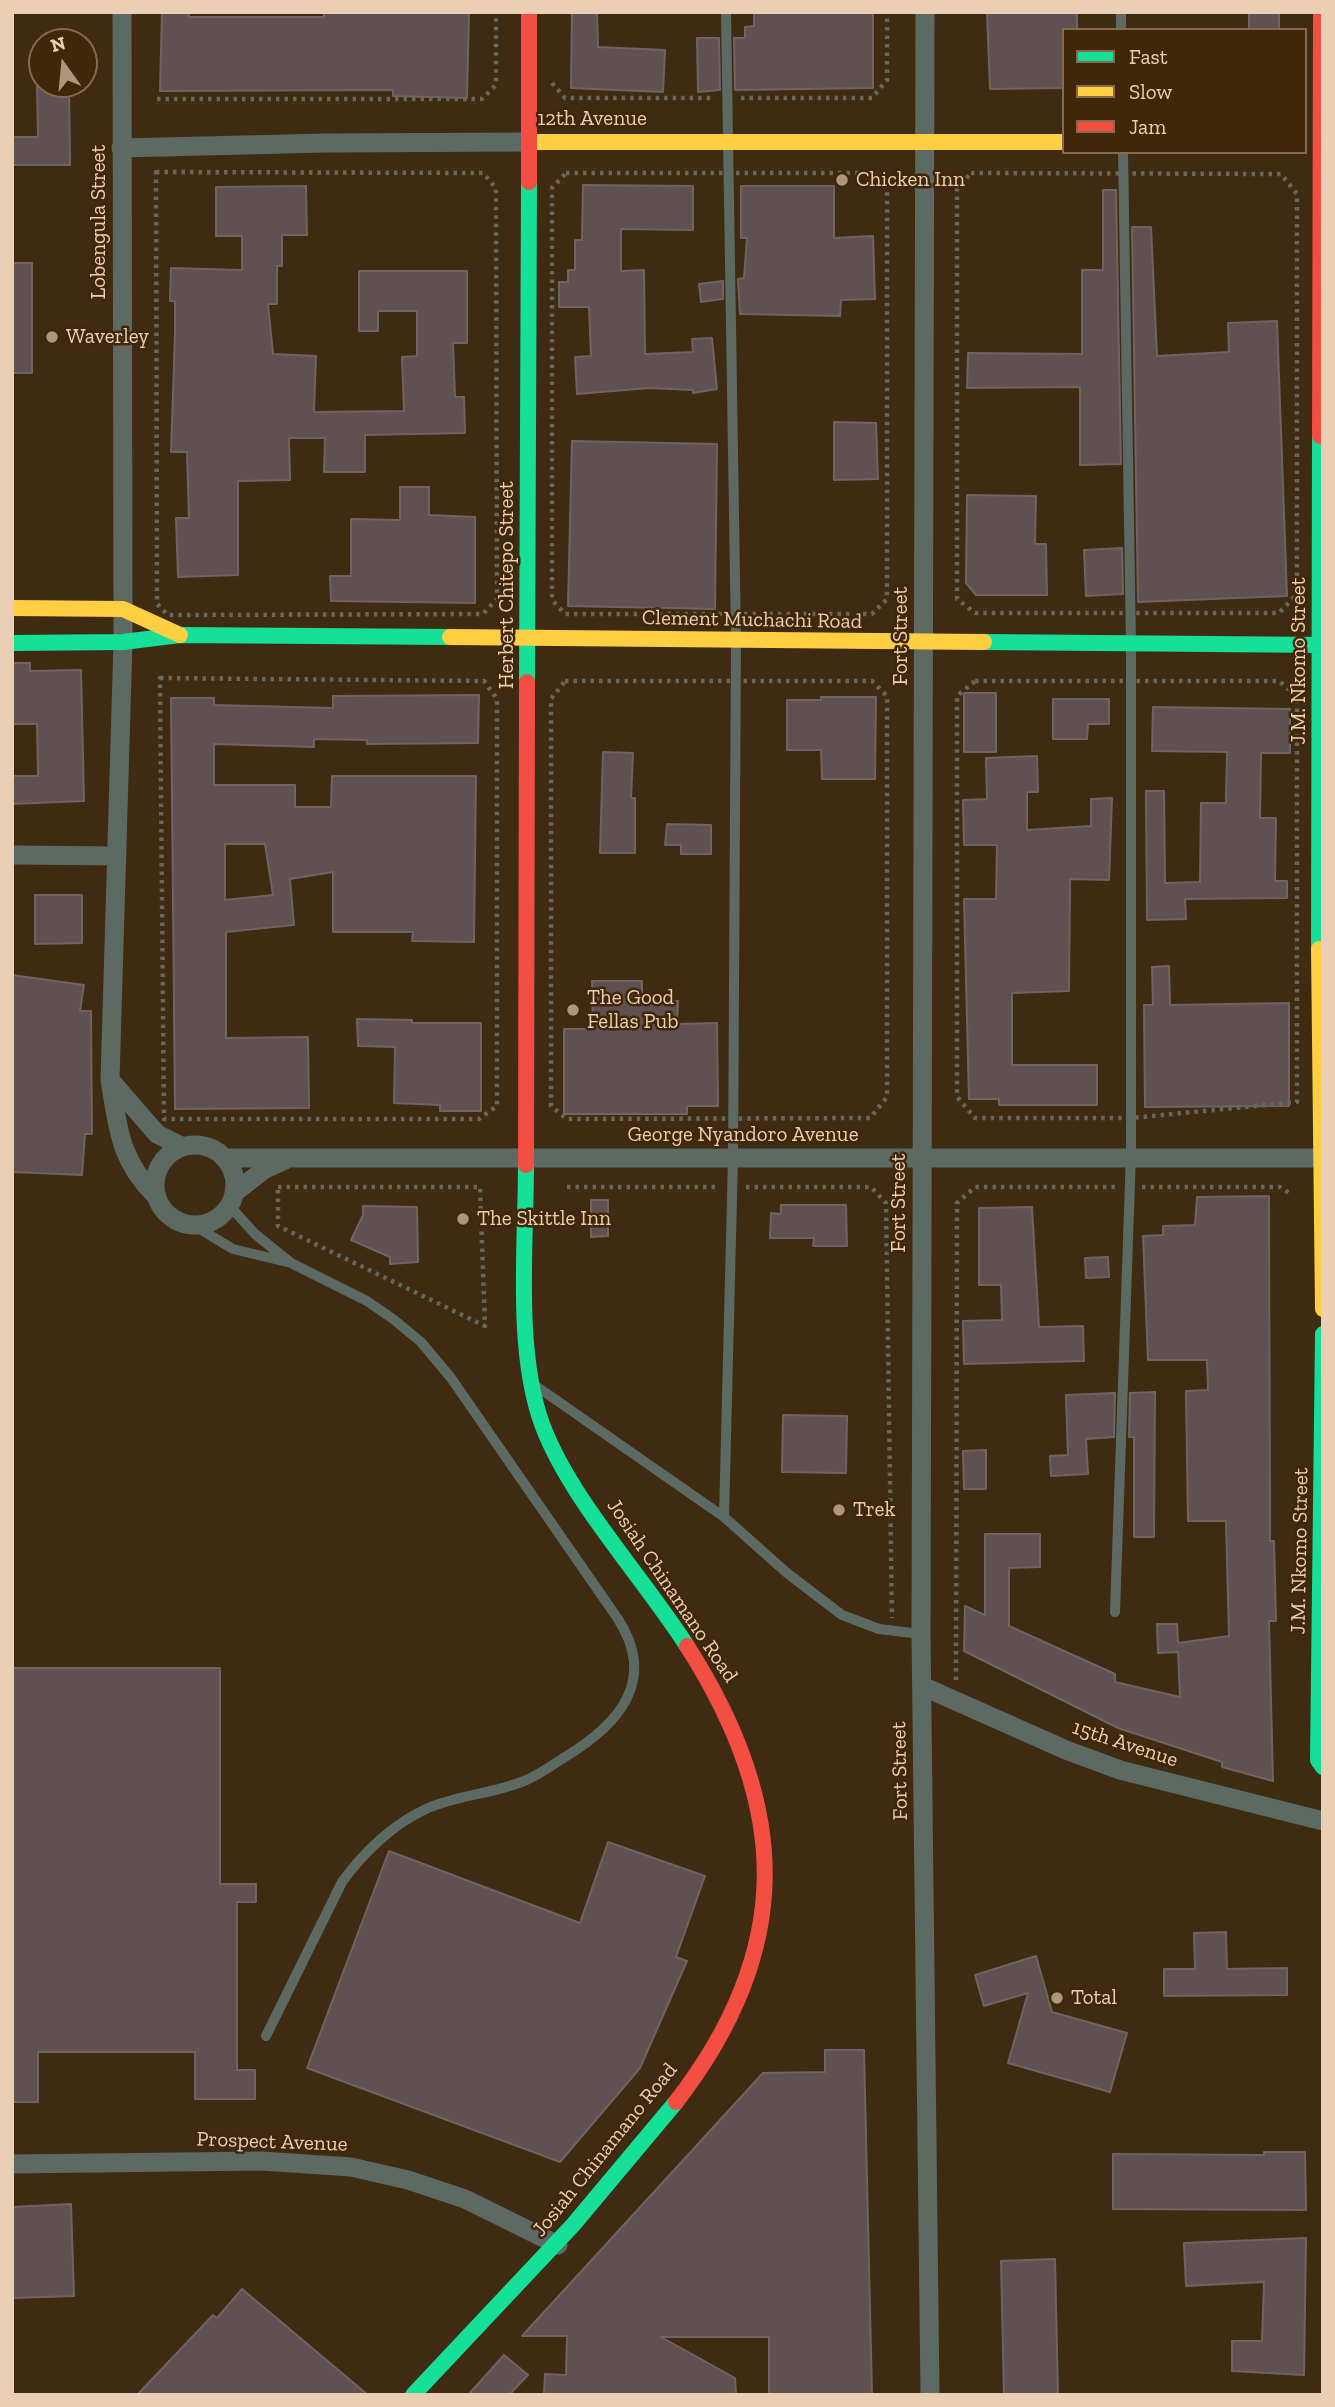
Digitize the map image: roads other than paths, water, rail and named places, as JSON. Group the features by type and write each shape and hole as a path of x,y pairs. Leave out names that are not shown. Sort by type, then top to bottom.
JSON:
{"main road":[{"name":"Herbert Chitepo Street","path":"527,1158 529,12"},
{"name":"J.M. Nkomo Street","path":"1321,12 1316,142 1322,645 1323,1309"},
{"name":"12th Avenue","path":"529,142 1062,142"},
{"name":"Clement Muchachi Road","path":"12,608 123,609 180,635"},
{"name":"Clement Muchachi Road","path":"12,643 123,642 180,635 1322,645"},
{"name":"Josiah Chinamano Road","path":"413,2395 558,2245 656,2128 730,2018 757,1951 764,1888 762,1832 751,1785 738,1737 718,1693 563,1467 543,1426 530,1382 526,1340 527,1158"},
{"name":"J.M. Nkomo Street","path":"1323,1334 1318,1760 1323,1767"}],"street":[{"name":"Lobengula Street","path":"122,12 123,642 110,1080 120,1140 132,1169 155,1195"},
{"name":"Fort Street","path":"925,12 920,1634 930,2395"},
{"name":"12th Avenue","path":"121,148 529,142"},
{"path":"12,855 116,856"},
{"path":"110,1080 157,1134 183,1147 205,1146 224,1158 231,1168 232,1199 220,1216 207,1223 193,1225 177,1221 163,1210 155,1195 159,1165 183,1147"},
{"name":"George Nyandoro Avenue","path":"224,1158 1321,1158"},
{"name":"George Nyandoro Avenue","path":"232,1199 265,1169 289,1158"},
{"name":"15th Avenue","path":"922,1686 1120,1770 1323,1821"},
{"name":"Prospect Avenue","path":"12,2164 262,2161 351,2167 408,2180 465,2199 558,2245"}],"lane":[{"path":"724,1517 733,1158 736,640 726,12"},
{"path":"1115,1612 1130,1158 1131,644 1123,154"},
{"path":"232,1199 254,1234 290,1263"},
{"path":"193,1225 233,1249 290,1263 367,1301 421,1342 457,1387 618,1619 629,1636 635,1668 622,1711 600,1734 524,1782 427,1809 396,1828 355,1864 342,1882 266,2036"},
{"path":"530,1382 724,1517 787,1573 842,1615 879,1629 920,1634"}],"place":[{"name":"Chicken Inn","path":"842,180"},
{"name":"Waverley","path":"52,337"},
{"name":"The Good Fellas Pub","path":"573,1010"},
{"name":"The Skittle Inn","path":"463,1219"},
{"name":"Trek","path":"839,1510"},
{"name":"Total","path":"1057,1998"}]}
